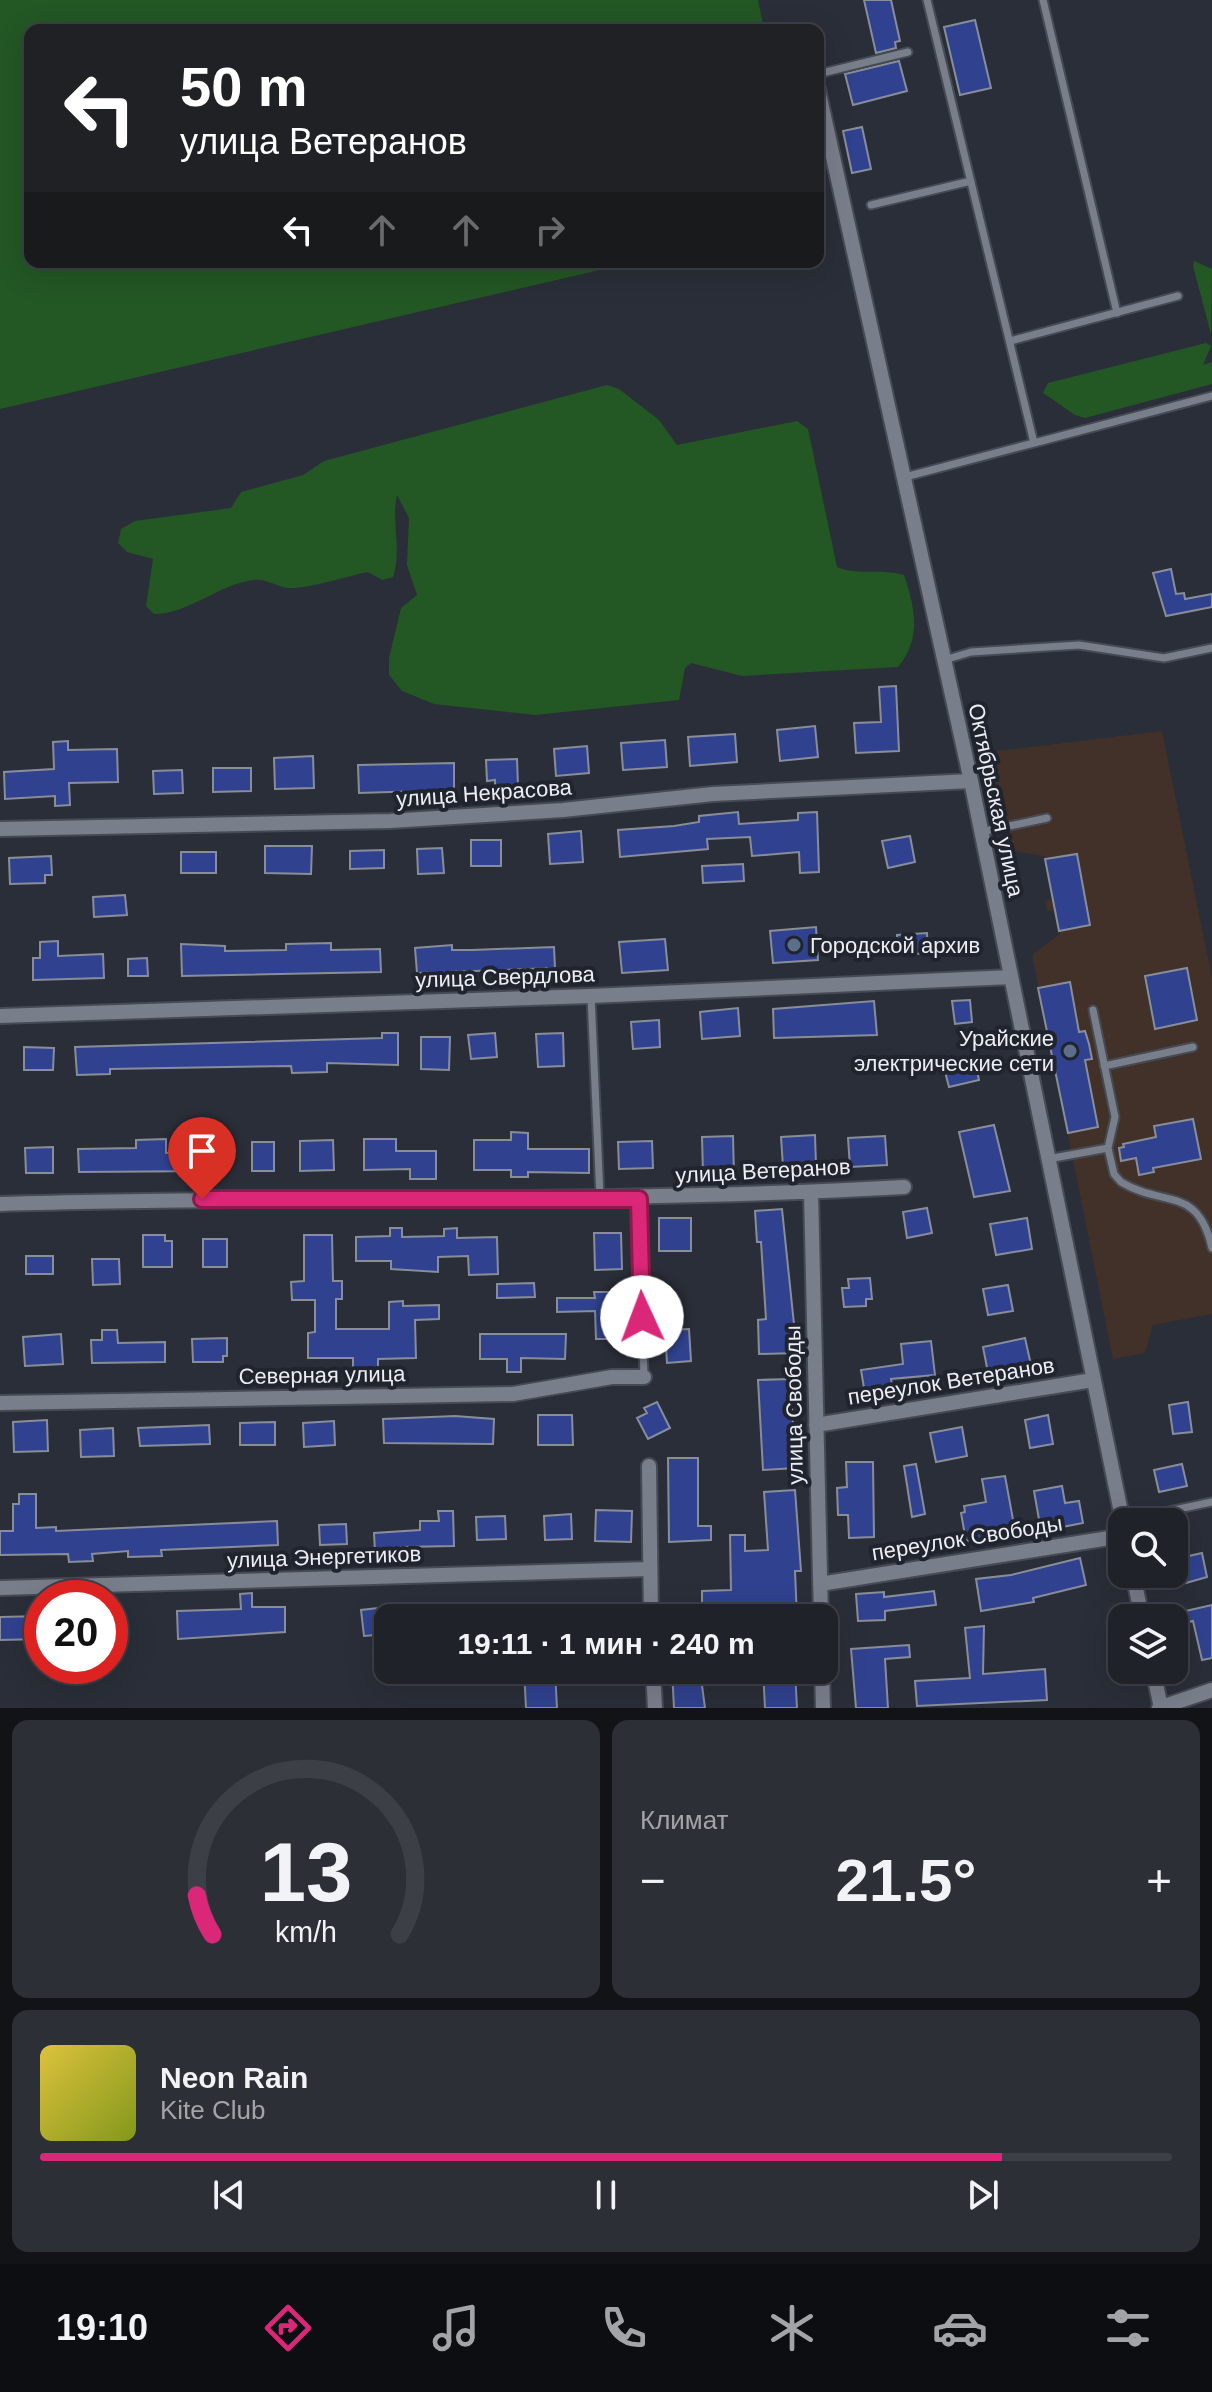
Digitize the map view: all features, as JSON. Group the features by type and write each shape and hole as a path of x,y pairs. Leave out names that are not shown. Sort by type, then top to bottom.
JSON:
{"street":[{"name":"Октябрьская улица","path":"824,116 971,781 1119,1508"},
{"name":"улица Некрасова","path":"0,829 390,821 563,810 713,794 971,781"},
{"name":"улица Свердлова","path":"0,1016 591,996 1011,977"},
{"name":"улица Ветеранов","path":"0,1204 285,1199 600,1200 904,1187"},
{"name":"улица Свободы","path":"811,1192 821,1604"},
{"name":"Северная улица","path":"0,1403 513,1394 612,1377 644,1377"},
{"name":"переулок Ветеранов","path":"816,1425 1093,1380"},
{"path":"649,1466 650,1604"},
{"name":"переулок Свободы","path":"820,1584 1108,1538"},
{"name":"улица Энергетиков","path":"0,1588 649,1569"},
{"path":"654,1684 655,1708"},
{"path":"822,1684 823,1708"},
{"path":"1156,1684 1160,1708 1212,1690"}],"lane":[{"path":"927,0 1034,443"},
{"path":"1043,0 1117,313"},
{"path":"824,73 908,52"},
{"path":"871,205 971,181"},
{"path":"1010,341 1178,296"},
{"path":"905,477 1212,396"},
{"path":"944,660 971,652 1079,645 1164,658 1212,648"},
{"path":"981,832 1047,818"},
{"path":"591,996 600,1200"},
{"path":"1093,1010 1115,1117 1108,1148 1114,1174 1121,1182 1188,1205 1200,1214 1207,1223 1212,1248"},
{"path":"1104,1066 1193,1047"},
{"path":"1048,1159 1108,1148"},
{"path":"639,1199 644,1377"},
{"path":"1185,1508 1212,1502"}],"shaded area":[{"path":"1162,731 1212,978 1212,1314 1153,1325 1145,1353 1113,1359 1032,955 1060,934 1055,910 1047,911 1045,901 1052,899 1044,856 1009,850 989,752"}],"green space":[{"path":"0,0 758,0 763,24 24,24 24,268 608,268 0,409"},
{"path":"1194,261 1212,269 1211,334 1193,266"},
{"path":"1206,343 1211,346 1203,365 1212,362 1212,384 1085,418 1075,415 1043,393 1048,383"},
{"path":"607,385 619,389 659,420 677,445 797,421 808,429 837,567 904,575 914,622 911,645 898,667 742,676 691,663 685,668 679,700 535,715 434,704 402,691 389,675 389,658 401,608 417,595 407,565 409,518 397,495 396,567 393,577 382,580 368,572 289,588 253,580 227,587 191,605 154,614 146,606 153,559 127,552 118,543 121,529 135,521 231,508 241,492 303,475 324,461"}],"building":[{"path":"864,0 891,0 900,41 895,42 896,48 876,53"},
{"path":"975,20 991,88 960,95 944,27"},
{"path":"899,61 907,91 853,105 845,74"},
{"path":"862,127 871,169 852,173 843,131"},
{"path":"1171,569 1176,594 1184,593 1185,599 1212,594 1212,607 1166,616 1153,573"},
{"path":"896,686 899,751 856,753 854,723 881,722 879,687"},
{"path":"815,726 818,757 780,761 777,730"},
{"path":"735,734 737,762 690,766 688,737"},
{"path":"665,740 667,767 623,770 621,743"},
{"path":"68,741 68,750 117,749 118,782 69,783 70,805 55,806 55,796 5,799 4,772 54,769 53,742"},
{"path":"587,746 589,773 556,776 554,749"},
{"path":"313,756 314,788 275,789 274,758"},
{"path":"517,759 518,785 495,787 495,780 487,781 486,760"},
{"path":"454,763 454,790 359,793 358,765"},
{"path":"213,768 251,768 251,791 213,792"},
{"path":"182,770 183,793 154,794 153,771"},
{"path":"738,812 739,824 798,820 798,813 817,812 819,872 800,873 799,852 752,856 750,837 707,839 708,849 620,857 618,830 674,826 699,822 699,816"},
{"path":"581,831 583,862 550,864 548,834"},
{"path":"910,836 915,862 888,868 882,841"},
{"path":"471,840 501,840 501,866 471,866"},
{"path":"265,846 312,846 311,874 265,873"},
{"path":"442,848 444,873 418,874 417,849"},
{"path":"384,850 384,868 350,869 350,851"},
{"path":"181,852 216,852 216,873 181,873"},
{"path":"1077,854 1090,925 1059,931 1045,859"},
{"path":"51,856 52,875 45,875 45,883 10,884 9,858"},
{"path":"743,864 744,881 703,883 702,866"},
{"path":"125,895 127,915 94,917 93,897"},
{"name":"Городской архив","path":"816,927 818,960 773,963 770,931"},
{"path":"927,933 928,953 898,955 897,935"},
{"path":"665,939 668,970 622,973 619,942"},
{"path":"58,941 58,956 103,954 104,978 33,980 33,958 40,958 40,942"},
{"path":"331,943 331,950 380,949 381,972 182,976 181,944 225,946 225,951 286,950 286,944"},
{"path":"452,945 452,950 554,947 555,968 417,973 415,948"},
{"path":"147,958 148,976 128,976 128,959"},
{"path":"1187,968 1197,1020 1155,1029 1145,976"},
{"name":"Урайские электрические сети","path":"1070,982 1079,1032 1085,1031 1092,1059 1085,1060 1098,1127 1068,1133 1038,988"},
{"path":"970,1000 972,1022 955,1024 952,1001"},
{"path":"874,1001 877,1035 774,1038 773,1009"},
{"path":"738,1008 740,1036 702,1039 700,1012"},
{"path":"659,1020 660,1047 633,1049 631,1022"},
{"path":"382,1033 398,1033 398,1065 327,1063 327,1072 292,1073 291,1066 110,1069 110,1074 77,1075 75,1047 382,1038"},
{"path":"495,1033 497,1057 471,1059 468,1035"},
{"path":"563,1033 564,1066 538,1067 536,1034"},
{"path":"421,1037 450,1037 449,1070 421,1069"},
{"path":"24,1047 54,1048 53,1070 24,1070"},
{"path":"974,1057 979,1080 949,1087 943,1064"},
{"path":"1193,1119 1201,1159 1153,1168 1154,1172 1139,1175 1136,1158 1121,1161 1119,1148 1124,1147 1123,1144 1156,1137 1154,1126"},
{"path":"994,1125 1010,1191 974,1197 959,1132"},
{"path":"511,1132 528,1133 528,1149 589,1149 589,1173 528,1172 528,1177 511,1177 511,1170 474,1170 474,1140 511,1140"},
{"path":"815,1135 816,1165 783,1167 781,1137"},
{"path":"733,1136 734,1175 703,1175 702,1137"},
{"path":"885,1136 887,1165 850,1167 848,1138"},
{"path":"166,1139 166,1153 217,1148 217,1171 79,1172 78,1149 136,1148 136,1140"},
{"path":"364,1139 396,1139 396,1151 436,1151 436,1179 410,1179 410,1169 364,1170"},
{"path":"333,1140 334,1170 300,1171 300,1141"},
{"path":"652,1141 653,1168 619,1169 618,1142"},
{"path":"252,1142 274,1142 274,1171 252,1171"},
{"path":"53,1147 53,1173 26,1173 25,1148"},
{"path":"927,1208 932,1233 907,1238 903,1212"},
{"path":"782,1209 797,1353 759,1354 758,1320 766,1319 761,1242 757,1242 755,1211"},
{"path":"659,1218 691,1218 691,1251 659,1251"},
{"path":"1027,1218 1032,1249 996,1255 990,1224"},
{"path":"390,1228 402,1228 402,1237 444,1236 444,1229 457,1228 457,1238 497,1237 498,1274 469,1275 468,1256 438,1257 438,1272 391,1269 391,1261 356,1261 356,1237 390,1236"},
{"path":"594,1233 621,1233 622,1269 595,1270"},
{"path":"143,1235 165,1235 165,1241 172,1241 172,1267 143,1267"},
{"path":"304,1235 332,1235 333,1281 342,1281 342,1299 336,1299 336,1329 389,1329 389,1302 403,1301 403,1306 439,1305 439,1319 415,1320 416,1358 378,1359 378,1372 353,1372 353,1358 308,1358 308,1333 315,1332 315,1300 292,1300 291,1282 304,1281"},
{"path":"203,1239 227,1239 227,1267 203,1267"},
{"path":"26,1256 53,1256 53,1274 26,1274"},
{"path":"92,1259 119,1259 120,1284 93,1285"},
{"path":"870,1278 872,1299 866,1299 866,1306 844,1307 842,1288 849,1288 848,1279"},
{"path":"534,1283 535,1297 497,1298 497,1284"},
{"path":"1008,1285 1013,1311 988,1315 983,1289"},
{"path":"594,1292 620,1292 621,1339 596,1339 595,1311 557,1312 557,1298 595,1298"},
{"path":"689,1329 691,1361 667,1363 665,1330"},
{"path":"102,1330 117,1330 118,1343 165,1342 165,1362 92,1363 91,1340 102,1340"},
{"path":"61,1334 63,1364 25,1366 23,1337"},
{"path":"480,1334 566,1334 565,1359 521,1358 521,1372 507,1372 507,1359 480,1359"},
{"path":"227,1338 227,1356 223,1356 223,1362 193,1362 192,1339"},
{"path":"1025,1338 1031,1365 988,1373 983,1347"},
{"path":"931,1341 935,1375 891,1379 893,1390 865,1394 861,1370 903,1364 901,1344"},
{"path":"790,1379 796,1468 763,1470 758,1380"},
{"path":"657,1402 670,1428 648,1439 637,1418 647,1413 644,1408"},
{"path":"1188,1402 1192,1432 1173,1434 1169,1405"},
{"path":"538,1415 572,1415 573,1445 538,1445"},
{"path":"1048,1415 1053,1444 1030,1448 1025,1420"},
{"path":"455,1416 494,1419 493,1444 384,1443 383,1419"},
{"path":"47,1420 48,1451 14,1452 13,1422"},
{"path":"334,1421 335,1445 304,1447 303,1423"},
{"path":"275,1422 275,1445 240,1445 240,1423"},
{"path":"209,1425 210,1444 140,1446 138,1428"},
{"path":"962,1427 967,1456 936,1462 930,1433"},
{"path":"113,1428 114,1456 81,1457 80,1430"},
{"path":"668,1458 698,1458 698,1526 711,1526 711,1540 669,1542"},
{"path":"846,1462 873,1462 874,1537 849,1538 848,1515 838,1515 837,1488 847,1487"},
{"path":"916,1464 925,1514 912,1517 904,1466"},
{"path":"1182,1464 1187,1486 1159,1492 1154,1470"},
{"path":"1005,1476 1016,1536 966,1541 961,1513 965,1512 964,1506 986,1502 982,1479"},
{"path":"1062,1486 1065,1503 1079,1501 1083,1523 1041,1531 1034,1491"},
{"path":"795,1490 801,1571 795,1571 796,1604 702,1604 702,1591 731,1590 730,1535 745,1535 745,1551 768,1550 764,1492"},
{"path":"19,1494 36,1494 36,1528 56,1527 56,1531 277,1521 278,1545 161,1550 162,1556 128,1557 128,1551 92,1554 93,1561 69,1562 68,1554 0,1555 0,1531 13,1531 13,1504 19,1504"},
{"path":"596,1510 632,1511 631,1542 595,1541"},
{"path":"438,1511 453,1511 454,1546 401,1547 401,1551 375,1553 374,1533 420,1530 420,1521 439,1521"},
{"path":"571,1514 572,1539 545,1540 544,1516"},
{"path":"505,1516 506,1539 477,1540 476,1517"},
{"path":"346,1524 347,1544 320,1545 319,1525"},
{"path":"1202,1553 1207,1577 1188,1582 1188,1556"},
{"path":"1080,1558 1086,1585 1033,1598 1034,1602 981,1611 976,1579 1011,1575"},
{"path":"934,1591 936,1605 885,1611 885,1620 858,1621 856,1594 884,1592 884,1597"},
{"path":"252,1593 252,1607 285,1607 285,1632 178,1639 177,1611 241,1609 240,1594"},
{"path":"1212,1605 1212,1658 1202,1660 1193,1621 1188,1622 1188,1610"},
{"path":"374,1608 374,1635 364,1636 361,1610"},
{"path":"24,1616 24,1639 0,1640 0,1617"},
{"path":"984,1626 983,1674 1045,1669 1047,1700 917,1706 915,1681 970,1678 965,1628"},
{"path":"909,1645 910,1657 885,1659 888,1708 856,1708 851,1649"},
{"path":"525,1684 556,1684 557,1708 526,1708"},
{"path":"673,1684 702,1684 705,1708 674,1708"},
{"path":"764,1684 796,1684 797,1708 765,1708"}],"place":[{"name":"Городской архив","path":"794,945"},
{"name":"Урайские электрические сети","path":"1070,1051"}],"route":[{"path":"202,1199 639,1199 642,1317"}]}
